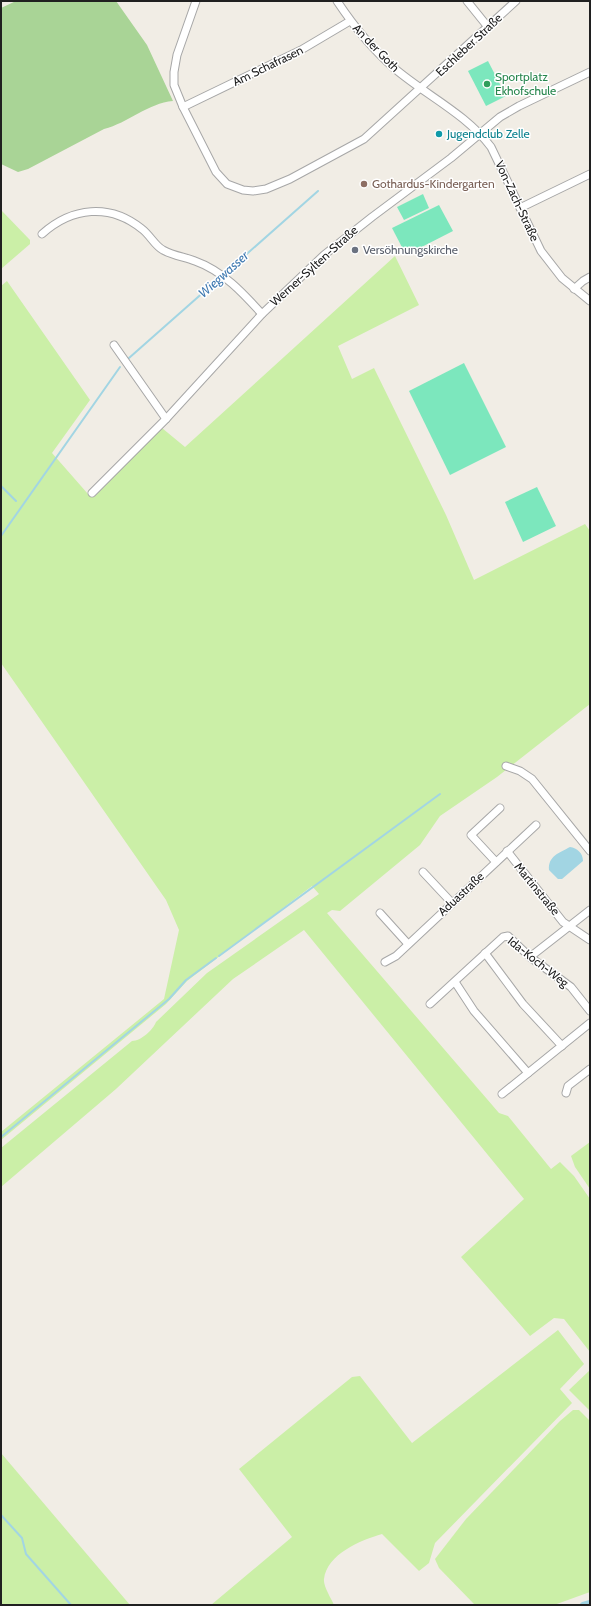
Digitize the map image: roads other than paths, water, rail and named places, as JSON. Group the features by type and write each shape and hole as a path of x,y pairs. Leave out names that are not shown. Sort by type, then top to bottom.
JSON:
{"street":[{"name":"Eschleber Straße","path":"196,1 177,55 174,72 174,85 183,107 216,172 227,184 243,190 253,191 266,189 290,179 354,145 373,132 516,1"},
{"name":"An der Goth","path":"337,1 350,21 372,46 395,68 422,88"},
{"path":"467,1 488,27"},
{"name":"Am Schafrasen","path":"183,107 301,50 350,21"},
{"name":"Werner-Sylten-Straße","path":"92,493 166,419 284,291 348,235 447,162 500,117 519,106 590,72"},
{"name":"Von-Zach-Straße","path":"422,88 481,133 491,147 541,251 552,267 574,289 590,301"},
{"path":"520,208 590,174"},
{"path":"42,234 63,219 87,211 102,210 113,213 142,228 162,250 196,261 223,276 240,289 262,314"},
{"path":"574,289 590,277"},
{"path":"114,345 166,419"},
{"path":"506,766 520,770 532,779 590,851"},
{"path":"496,862 471,835 500,808"},
{"name":"Aduastraße","path":"385,962 396,956 536,825"},
{"name":"Martinstraße","path":"507,851 568,927"},
{"path":"423,872 452,903"},
{"path":"530,957 590,910"},
{"path":"380,913 408,944"},
{"path":"568,927 590,940"},
{"name":"Ida-Koch-Weg","path":"430,1004 503,937 508,936 530,957 571,987 590,1011"},
{"path":"485,953 523,1004 562,1046"},
{"path":"455,982 474,1011 528,1073"},
{"path":"502,1094 590,1024"},
{"path":"566,1093 568,1086 590,1069"}],"water":[{"path":"570,847 579,851 583,861 562,879 558,879 549,870 550,861 558,853"}],"waterway":[{"name":"Wiegwasser","path":"129,358 318,191"},
{"name":"Wiegwasser","path":"1,536 120,367"},
{"path":"1,486 16,501"},
{"path":"219,956 440,794"},
{"path":"1,1137 169,999 186,980 216,958"},
{"path":"1,1515 22,1538 26,1554 71,1605"},
{"path":"583,1605 590,1603"}],"place":[{"name":"Sportplatz Ekhofschule","path":"487,84"},
{"name":"Jugendclub Zelle","path":"439,134"},
{"name":"Gothardus-Kindergarten","path":"364,184"},
{"name":"Versöhnungskirche","path":"355,250"}]}
